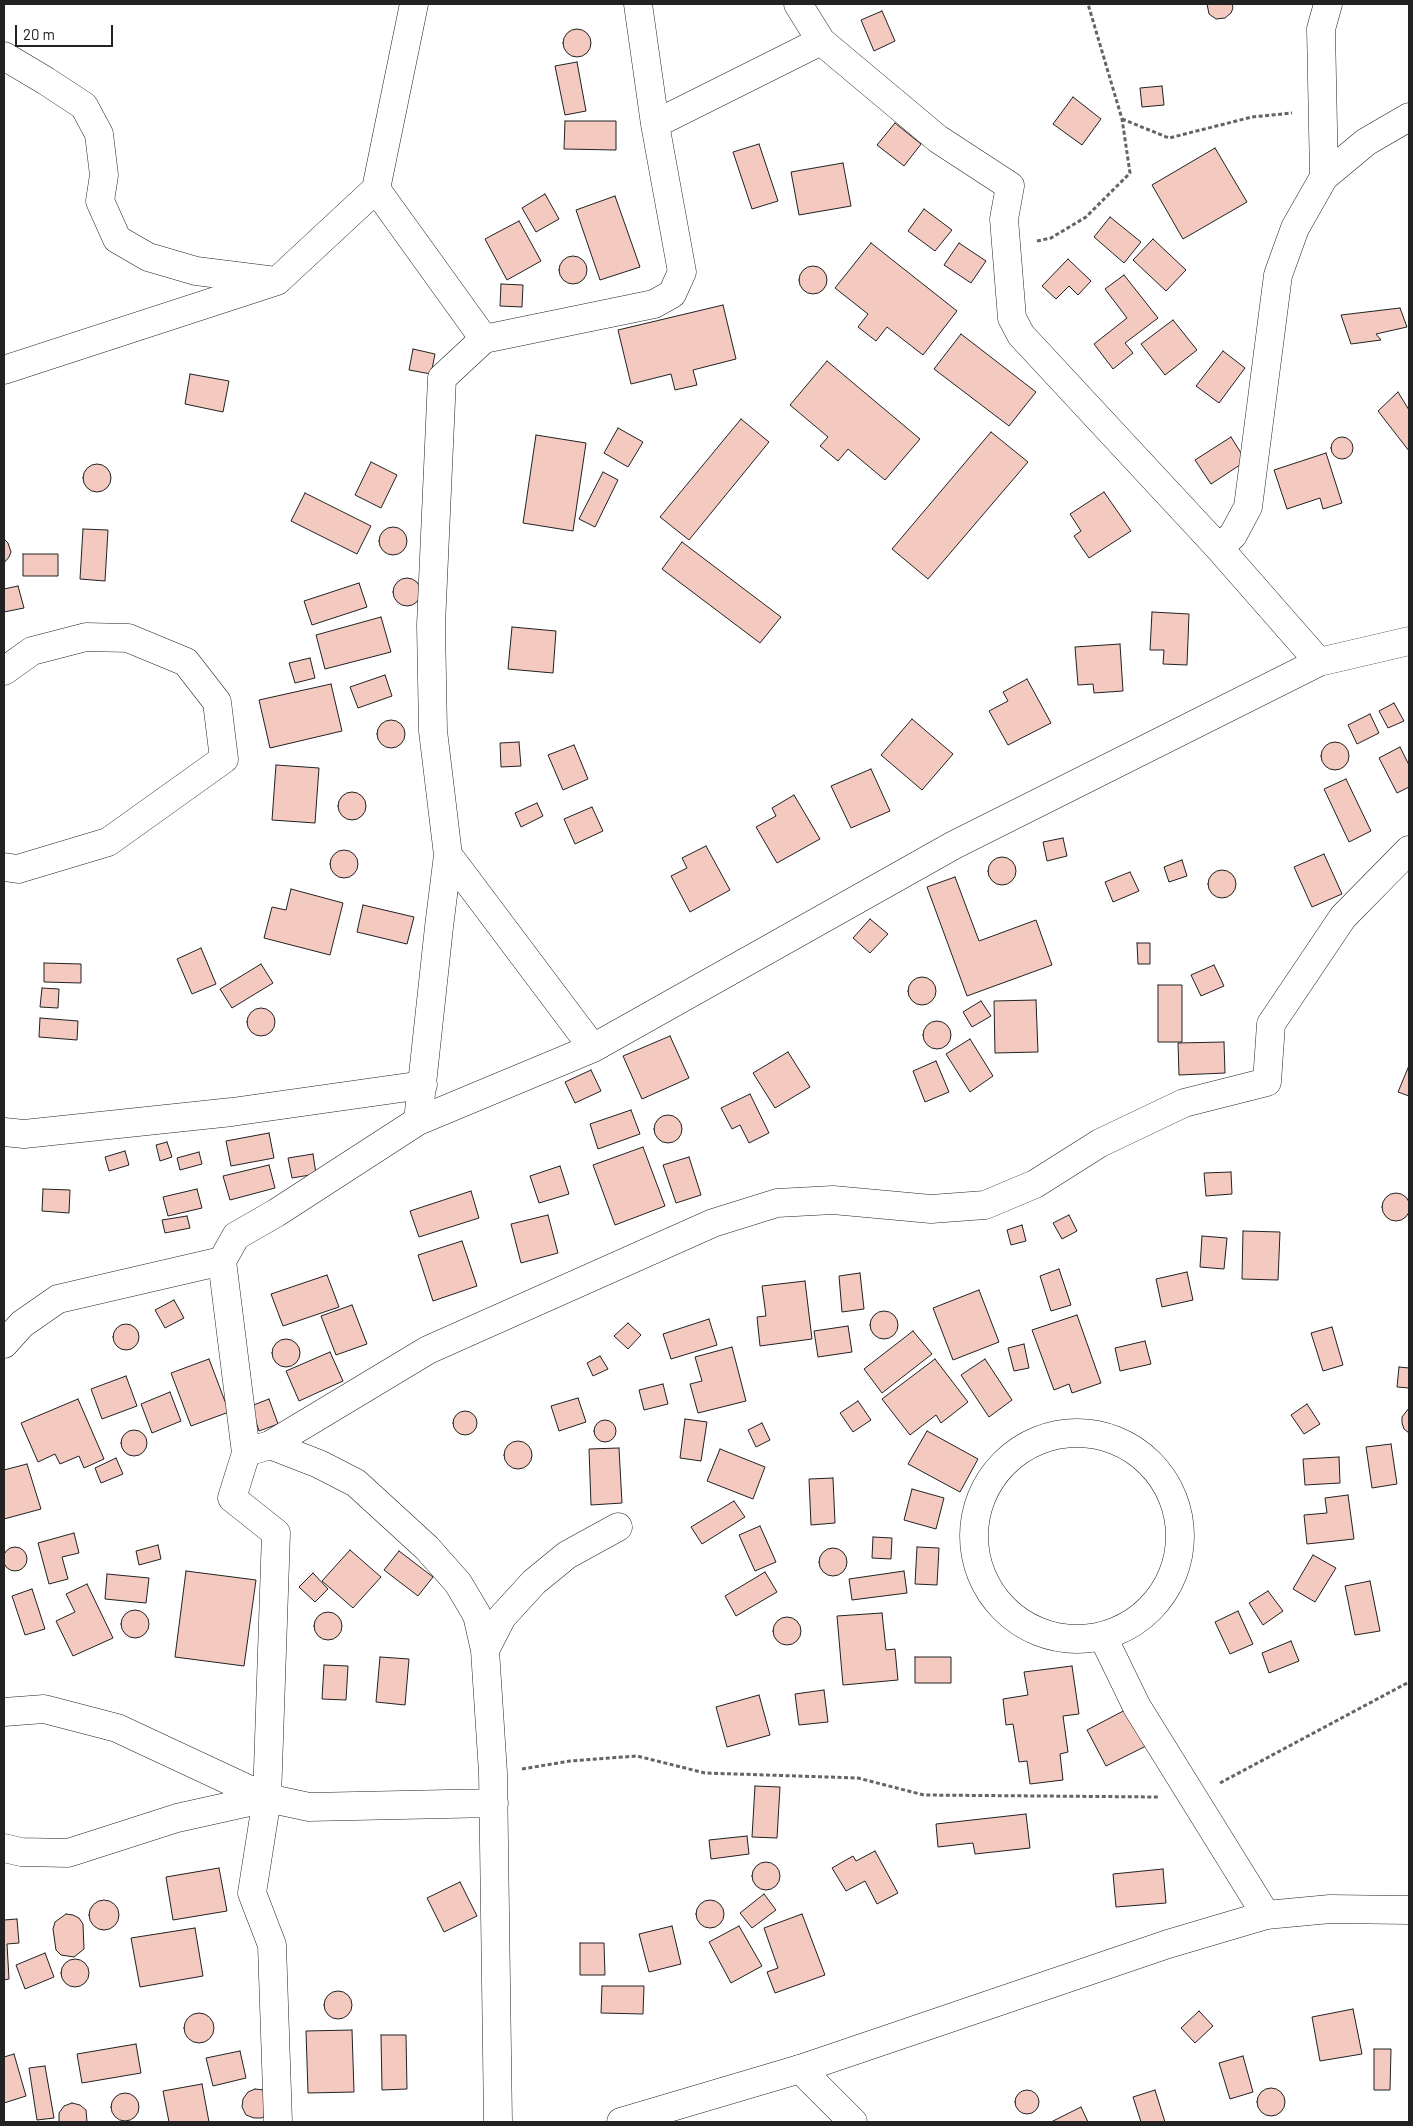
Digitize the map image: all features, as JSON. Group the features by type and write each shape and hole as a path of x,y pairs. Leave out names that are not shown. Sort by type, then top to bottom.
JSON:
{"street":[{"path":"4,370 277,281 376,189 414,4"},
{"path":"418,1121 448,855 434,731 431,625 442,378 484,339 654,304 672,294 682,272 655,124 638,4"},
{"path":"798,4 821,41 938,139 1010,186 1004,219 1012,318 1021,335 1219,548 1319,662"},
{"path":"1324,178 1321,29 1328,4"},
{"path":"655,124 821,41"},
{"path":"4,56 84,106 99,134 104,175 100,201 117,239 148,257 196,271 277,281"},
{"path":"1219,548 1233,535 1248,507 1278,275 1295,228 1324,178 1366,142 1409,117"},
{"path":"376,189 484,339"},
{"path":"4,670 32,651 86,637 128,638 186,662 217,702 224,759 108,842 18,869 4,867"},
{"path":"258,1449 222,1261 236,1236 276,1213 418,1121 593,1048 954,846 1319,662 1409,641"},
{"path":"278,2122 272,1945 252,1893 268,1798 276,1533 232,1498 258,1449 428,1350 713,1223 777,1203 833,1200 931,1209 985,1205 1035,1184 1100,1143 1184,1103 1267,1082 1271,1024 1343,917 1409,850"},
{"path":"448,855 593,1048"},
{"path":"4,1132 24,1134 232,1112 423,1085"},
{"path":"4,1344 22,1324 58,1299 222,1261"},
{"path":"1093,1433 1131,1446 1162,1474 1179,1511 1181,1551 1167,1590 1140,1620 1102,1637 1062,1639 1024,1625 993,1598 976,1561 974,1520 988,1482 1015,1452 1052,1435 1093,1433"},
{"path":"258,1449 319,1464 356,1483 426,1548 458,1583 477,1616 485,1650 493,1773 498,2122"},
{"path":"485,1650 502,1617 534,1582 566,1555 618,1527"},
{"path":"1102,1637 1137,1707 1266,1915"},
{"path":"4,1712 44,1709 117,1728 268,1798 309,1807 494,1803"},
{"path":"4,1848 21,1852 68,1853 177,1818 268,1798"},
{"path":"621,2122 800,2068 1159,1947 1266,1915 1330,1909 1409,1910"},
{"path":"800,2068 853,2122"}],"path":[{"path":"1007,249 1051,238 1086,217 1130,173 1122,119 1088,4"},
{"path":"1122,119 1169,138 1252,117 1322,109"},
{"path":"493,1773 570,1761 637,1756 704,1773 858,1778 924,1796 1193,1798 1409,1682"}],"building":[{"path":"1207,4 1232,4 1233,8 1231,13 1225,18 1216,19 1209,14"},
{"path":"882,11 895,41 874,51 861,20"},
{"path":"577,29 587,33 591,43 587,53 577,57 567,53 563,43 567,33"},
{"path":"577,62 586,111 565,115 555,66"},
{"path":"1162,86 1164,105 1142,107 1140,88"},
{"path":"1073,97 1101,119 1082,145 1053,124"},
{"path":"565,121 616,121 616,150 564,149"},
{"path":"895,123 921,144 904,166 877,145"},
{"path":"759,144 778,201 752,209 733,152"},
{"path":"1215,148 1247,202 1183,239 1152,185"},
{"path":"843,163 851,206 799,215 791,172"},
{"path":"545,194 559,219 536,232 522,208"},
{"path":"615,196 640,267 600,280 576,210"},
{"path":"924,209 952,230 935,251 908,231"},
{"path":"1110,217 1141,242 1124,263 1094,237"},
{"path":"519,221 541,261 507,280 485,239"},
{"path":"1153,239 1186,270 1166,291 1133,260"},
{"path":"871,243 957,311 923,355 887,327 876,341 858,327 868,314 835,288"},
{"path":"959,243 986,261 971,283 944,265"},
{"path":"573,256 583,260 587,270 583,280 573,284 563,280 559,270 563,260"},
{"path":"1068,259 1091,281 1078,295 1069,286 1056,299 1042,286"},
{"path":"813,266 823,270 827,280 823,290 813,294 803,290 799,280 803,270"},
{"path":"1124,275 1158,318 1125,343 1133,353 1113,369 1094,344 1127,318 1105,289"},
{"path":"501,284 523,285 522,307 500,306"},
{"path":"723,305 736,359 693,370 697,385 675,390 671,374 631,384 618,330"},
{"path":"1400,308 1407,327 1376,334 1381,340 1351,344 1341,315"},
{"path":"1173,320 1197,350 1165,375 1141,344"},
{"path":"961,334 1036,392 1009,426 934,369"},
{"path":"413,349 435,354 431,374 409,370"},
{"path":"1223,351 1245,368 1219,403 1196,386"},
{"path":"827,361 920,439 885,480 848,449 838,461 820,446 828,437 790,405"},
{"path":"190,374 229,381 223,412 185,404"},
{"path":"1398,392 1409,410 1409,451 1378,411"},
{"path":"741,419 769,442 689,540 660,517"},
{"path":"618,428 643,442 628,467 604,453"},
{"path":"991,432 1028,462 928,579 892,549"},
{"path":"536,435 586,443 573,531 523,523"},
{"path":"1231,437 1246,461 1211,484 1195,460"},
{"path":"1342,437 1350,440 1353,448 1350,456 1342,459 1334,456 1331,448 1334,440"},
{"path":"1326,453 1342,503 1323,509 1320,498 1287,509 1274,470"},
{"path":"371,462 397,475 381,508 355,495"},
{"path":"97,464 107,468 111,478 107,488 97,492 87,488 83,478 87,468"},
{"path":"603,472 618,480 595,527 579,519"},
{"path":"1104,492 1131,531 1089,558 1074,536 1081,531 1070,514"},
{"path":"305,493 371,526 357,554 291,521"},
{"path":"393,527 403,531 407,541 403,551 393,555 383,551 379,541 383,531"},
{"path":"83,529 108,530 105,581 80,579"},
{"path":"4,539 8,543 11,552 4,563"},
{"path":"682,542 781,617 760,643 662,569"},
{"path":"23,554 58,554 58,576 23,576"},
{"path":"407,578 417,582 421,592 417,602 407,606 397,602 393,592 397,582"},
{"path":"359,583 367,607 312,625 304,601"},
{"path":"18,586 24,608 4,612 4,589"},
{"path":"1152,612 1189,614 1187,665 1163,664 1164,650 1150,650"},
{"path":"381,617 391,652 325,669 316,635"},
{"path":"512,627 556,631 553,673 508,669"},
{"path":"1120,644 1123,691 1094,693 1093,684 1078,685 1075,647"},
{"path":"310,658 315,678 295,683 289,663"},
{"path":"385,675 392,696 358,708 350,687"},
{"path":"1027,679 1051,723 1008,745 989,711 1008,701 1003,692"},
{"path":"331,684 342,731 270,748 259,700"},
{"path":"1394,703 1404,721 1388,728 1379,711"},
{"path":"1370,714 1379,733 1357,744 1348,725"},
{"path":"912,719 953,754 922,790 881,755"},
{"path":"391,720 401,724 405,734 401,744 391,748 381,744 377,734 381,724"},
{"path":"519,742 521,766 501,767 500,743"},
{"path":"1335,742 1345,746 1349,756 1345,766 1335,770 1325,766 1321,756 1325,746"},
{"path":"574,745 588,779 563,790 548,755"},
{"path":"1400,747 1409,765 1409,787 1397,793 1379,758"},
{"path":"276,765 319,768 315,823 272,820"},
{"path":"871,769 890,811 851,828 831,786"},
{"path":"1346,779 1371,831 1349,842 1324,789"},
{"path":"352,792 362,796 366,806 362,816 352,820 342,816 338,806 342,796"},
{"path":"794,795 820,839 777,863 756,827 776,816 772,808"},
{"path":"537,803 543,816 521,827 515,813"},
{"path":"592,807 603,831 575,844 564,819"},
{"path":"1063,838 1067,856 1047,861 1043,842"},
{"path":"706,846 730,890 690,912 671,876 687,868 682,858"},
{"path":"344,850 354,854 358,864 354,874 344,878 334,874 330,864 334,854"},
{"path":"1324,854 1342,894 1312,907 1294,867"},
{"path":"1002,857 1012,861 1016,871 1012,881 1002,885 992,881 988,871 992,861"},
{"path":"1182,860 1187,876 1169,882 1164,867"},
{"path":"1222,870 1232,874 1236,884 1232,894 1222,898 1212,894 1208,884 1212,874"},
{"path":"1130,872 1139,891 1113,902 1105,882"},
{"path":"955,877 979,941 1036,920 1052,965 967,996 927,887"},
{"path":"291,889 343,903 330,955 264,938 272,907 286,910"},
{"path":"363,905 414,917 407,944 357,932"},
{"path":"870,919 888,934 870,953 853,938"},
{"path":"1137,943 1150,943 1150,964 1138,964"},
{"path":"201,948 216,984 192,994 177,959"},
{"path":"44,963 81,964 81,983 44,982"},
{"path":"261,964 273,983 232,1008 220,989"},
{"path":"1214,965 1224,986 1201,996 1191,975"},
{"path":"922,977 932,981 936,991 932,1001 922,1005 912,1001 908,991 912,981"},
{"path":"1158,985 1182,985 1182,1042 1158,1042"},
{"path":"42,988 59,989 58,1008 40,1007"},
{"path":"1036,1000 1038,1052 995,1053 994,1001"},
{"path":"981,1001 991,1016 972,1027 963,1012"},
{"path":"261,1008 271,1012 275,1022 271,1032 261,1036 251,1032 247,1022 251,1012"},
{"path":"40,1018 78,1021 77,1040 39,1037"},
{"path":"937,1021 947,1025 951,1035 947,1045 937,1049 927,1045 923,1035 927,1025"},
{"path":"670,1036 689,1078 642,1099 623,1056"},
{"path":"970,1039 993,1076 970,1092 946,1054"},
{"path":"1224,1042 1225,1073 1179,1075 1178,1043"},
{"path":"788,1052 810,1087 775,1108 753,1073"},
{"path":"936,1061 949,1092 925,1102 913,1071"},
{"path":"1409,1069 1409,1096 1398,1092"},
{"path":"591,1070 601,1091 575,1103 565,1082"},
{"path":"750,1094 769,1133 749,1143 740,1125 732,1129 721,1108"},
{"path":"631,1110 640,1134 598,1149 590,1124"},
{"path":"668,1115 678,1119 682,1129 678,1139 668,1143 658,1139 654,1129 658,1119"},
{"path":"269,1133 274,1158 231,1166 226,1141"},
{"path":"167,1142 172,1157 160,1161 156,1145"},
{"path":"643,1147 665,1206 615,1225 593,1165"},
{"path":"125,1151 129,1165 109,1171 105,1157"},
{"path":"199,1152 202,1164 180,1170 177,1158"},
{"path":"313,1154 316,1174 292,1178 288,1158"},
{"path":"689,1157 701,1195 676,1203 663,1165"},
{"path":"269,1165 275,1188 230,1200 223,1176"},
{"path":"560,1166 569,1194 539,1203 530,1176"},
{"path":"1231,1172 1232,1194 1206,1196 1204,1173"},
{"path":"43,1189 70,1190 69,1213 42,1211"},
{"path":"197,1189 202,1208 168,1216 163,1197"},
{"path":"471,1191 479,1218 419,1237 410,1211"},
{"path":"1396,1193 1406,1197 1410,1207 1406,1217 1396,1221 1386,1217 1382,1207 1386,1197"},
{"path":"548,1215 558,1253 521,1263 511,1224"},
{"path":"1069,1215 1077,1231 1062,1239 1053,1223"},
{"path":"187,1216 190,1228 165,1233 162,1220"},
{"path":"1022,1225 1026,1241 1011,1245 1007,1230"},
{"path":"1243,1231 1280,1232 1278,1280 1242,1279"},
{"path":"1202,1236 1227,1238 1224,1269 1200,1267"},
{"path":"462,1241 477,1286 433,1301 418,1255"},
{"path":"1059,1269 1071,1305 1051,1311 1040,1276"},
{"path":"1187,1272 1193,1300 1162,1307 1156,1279"},
{"path":"860,1273 864,1309 842,1312 839,1276"},
{"path":"327,1275 339,1307 283,1326 271,1294"},
{"path":"805,1281 812,1339 760,1346 757,1317 766,1316 762,1286"},
{"path":"979,1290 999,1342 953,1360 933,1308"},
{"path":"174,1300 184,1318 165,1328 155,1310"},
{"path":"352,1305 367,1344 336,1355 321,1316"},
{"path":"884,1311 894,1315 898,1325 894,1335 884,1339 874,1335 870,1325 874,1315"},
{"path":"1077,1315 1101,1383 1072,1393 1069,1384 1054,1390 1032,1330"},
{"path":"709,1319 717,1345 671,1359 663,1334"},
{"path":"628,1323 641,1335 628,1349 614,1336"},
{"path":"126,1324 135,1328 139,1337 135,1346 126,1350 117,1346 113,1337 117,1328"},
{"path":"848,1326 852,1352 818,1357 814,1331"},
{"path":"1332,1327 1343,1365 1323,1371 1311,1333"},
{"path":"913,1331 932,1354 882,1393 864,1369"},
{"path":"286,1339 296,1343 300,1353 296,1363 286,1367 276,1363 272,1353 276,1343"},
{"path":"1145,1341 1151,1364 1120,1371 1115,1348"},
{"path":"1024,1344 1029,1368 1014,1371 1008,1348"},
{"path":"732,1347 746,1401 698,1413 690,1384 702,1381 695,1357"},
{"path":"330,1352 343,1381 299,1401 286,1371"},
{"path":"600,1356 608,1369 593,1376 587,1363"},
{"path":"209,1359 229,1412 191,1426 171,1373"},
{"path":"935,1359 968,1402 941,1423 936,1415 910,1435 882,1399"},
{"path":"985,1359 1012,1400 989,1417 961,1375"},
{"path":"1399,1367 1409,1368 1409,1388 1397,1387"},
{"path":"126,1376 137,1406 102,1419 91,1389"},
{"path":"663,1384 668,1404 644,1410 639,1390"},
{"path":"170,1392 181,1421 152,1433 141,1404"},
{"path":"578,1398 586,1422 559,1431 551,1406"},
{"path":"78,1399 104,1459 84,1468 79,1456 60,1464 55,1454 38,1462 21,1423"},
{"path":"269,1399 278,1424 259,1431 251,1406"},
{"path":"858,1401 871,1420 853,1432 840,1413"},
{"path":"1307,1404 1320,1424 1304,1434 1291,1415"},
{"path":"1409,1408 1409,1433 1404,1429 1402,1417"},
{"path":"460,1411 470,1411 477,1418 477,1428 470,1435 460,1435 453,1428 453,1418"},
{"path":"685,1419 707,1422 701,1461 680,1458"},
{"path":"605,1420 613,1423 616,1431 613,1439 605,1442 597,1439 594,1431 597,1423"},
{"path":"762,1423 770,1440 756,1447 748,1430"},
{"path":"134,1430 143,1434 147,1443 143,1452 134,1456 125,1452 121,1443 125,1434"},
{"path":"927,1431 978,1459 960,1492 908,1464"},
{"path":"518,1441 528,1445 532,1455 528,1465 518,1469 508,1465 504,1455 508,1445"},
{"path":"1391,1444 1397,1484 1372,1488 1366,1447"},
{"path":"619,1448 622,1503 591,1505 589,1449"},
{"path":"720,1449 765,1467 753,1499 707,1481"},
{"path":"1339,1457 1340,1483 1305,1485 1303,1459"},
{"path":"116,1458 123,1474 101,1483 95,1468"},
{"path":"27,1464 41,1509 4,1519 4,1470"},
{"path":"833,1478 835,1523 811,1525 809,1479"},
{"path":"912,1489 944,1498 936,1529 904,1520"},
{"path":"1348,1495 1354,1539 1307,1544 1304,1515 1327,1513 1325,1498"},
{"path":"734,1501 745,1517 702,1544 691,1527"},
{"path":"760,1526 776,1562 755,1571 739,1535"},
{"path":"74,1533 79,1553 62,1557 68,1579 49,1584 38,1543"},
{"path":"873,1537 892,1538 891,1559 872,1558"},
{"path":"158,1545 161,1559 139,1565 136,1551"},
{"path":"15,1547 24,1550 27,1559 24,1568 15,1571 6,1568 3,1559 6,1550"},
{"path":"917,1547 939,1548 937,1585 915,1584"},
{"path":"833,1548 843,1552 847,1562 843,1572 833,1576 823,1572 819,1562 823,1552"},
{"path":"350,1550 381,1577 353,1608 322,1581"},
{"path":"399,1551 433,1577 418,1596 384,1570"},
{"path":"1313,1555 1336,1568 1315,1602 1293,1589"},
{"path":"186,1571 256,1580 244,1666 175,1657"},
{"path":"904,1571 907,1593 852,1600 849,1579"},
{"path":"765,1572 777,1592 736,1616 725,1596"},
{"path":"313,1573 328,1589 315,1602 299,1587"},
{"path":"107,1574 149,1578 146,1603 105,1599"},
{"path":"1370,1581 1380,1631 1355,1635 1345,1586"},
{"path":"87,1584 113,1638 73,1656 56,1621 75,1612 66,1594"},
{"path":"32,1589 45,1629 25,1635 12,1596"},
{"path":"1268,1591 1283,1611 1263,1625 1249,1603"},
{"path":"135,1610 145,1614 149,1624 145,1634 135,1638 125,1634 121,1624 125,1614"},
{"path":"1238,1611 1253,1644 1230,1654 1215,1622"},
{"path":"328,1612 338,1616 342,1626 338,1636 328,1640 318,1636 314,1626 318,1616"},
{"path":"882,1613 886,1650 895,1649 898,1680 843,1685 837,1616"},
{"path":"787,1617 797,1621 801,1631 797,1641 787,1645 777,1641 773,1631 777,1621"},
{"path":"1291,1641 1299,1661 1269,1673 1262,1653"},
{"path":"380,1657 409,1659 405,1705 376,1702"},
{"path":"915,1657 951,1657 951,1683 915,1683"},
{"path":"324,1665 348,1666 346,1700 322,1699"},
{"path":"1072,1666 1079,1714 1063,1716 1068,1752 1060,1754 1063,1780 1030,1784 1027,1761 1019,1762 1013,1724 1006,1725 1003,1699 1028,1695 1024,1672"},
{"path":"824,1690 828,1722 799,1725 795,1694"},
{"path":"759,1695 770,1735 727,1747 716,1707"},
{"path":"1129,1708 1148,1745 1106,1766 1087,1730"},
{"path":"755,1786 780,1787 777,1838 752,1837"},
{"path":"1026,1814 1030,1848 975,1854 973,1843 938,1847 936,1824"},
{"path":"747,1836 749,1854 711,1859 709,1840"},
{"path":"875,1851 898,1893 877,1904 865,1881 846,1891 832,1868 853,1856 856,1861"},
{"path":"766,1862 776,1866 780,1876 776,1886 766,1890 756,1886 752,1876 756,1866"},
{"path":"219,1868 227,1911 173,1920 166,1877"},
{"path":"1163,1869 1166,1903 1116,1907 1113,1874"},
{"path":"460,1882 477,1916 444,1932 427,1898"},
{"path":"764,1894 776,1910 752,1928 740,1913"},
{"path":"104,1900 114,1905 119,1915 114,1925 104,1930 94,1925 89,1915 94,1905"},
{"path":"710,1900 720,1904 724,1914 720,1924 710,1928 700,1924 696,1914 700,1904"},
{"path":"66,1914 79,1918 83,1924 84,1949 74,1957 61,1955 56,1950 53,1929 55,1922"},
{"path":"802,1914 825,1975 775,1993 767,1972 778,1968 764,1928"},
{"path":"17,1919 19,1943 7,1944 9,1979 4,1980 4,1920"},
{"path":"672,1926 681,1964 649,1972 639,1934"},
{"path":"739,1926 762,1966 731,1983 709,1942"},
{"path":"195,1928 203,1976 140,1987 131,1938"},
{"path":"580,1943 604,1943 605,1975 580,1975"},
{"path":"45,1953 54,1977 25,1989 16,1965"},
{"path":"75,1959 85,1963 89,1973 85,1983 75,1987 65,1983 61,1973 65,1963"},
{"path":"602,1986 644,1986 643,2014 601,2013"},
{"path":"338,1991 348,1995 352,2005 348,2015 338,2019 328,2015 324,2005 328,1995"},
{"path":"1353,2009 1362,2054 1320,2061 1312,2017"},
{"path":"1199,2011 1213,2026 1195,2043 1181,2028"},
{"path":"199,2013 209,2018 214,2028 209,2038 199,2043 189,2038 184,2028 189,2018"},
{"path":"352,2030 354,2092 308,2093 306,2031"},
{"path":"381,2035 406,2035 407,2089 382,2090"},
{"path":"136,2044 141,2073 82,2083 77,2054"},
{"path":"1374,2049 1391,2049 1390,2090 1374,2090"},
{"path":"240,2051 246,2078 213,2086 206,2058"},
{"path":"14,2054 26,2096 4,2103 4,2057"},
{"path":"1243,2056 1253,2092 1230,2099 1219,2063"},
{"path":"45,2066 54,2118 37,2120 29,2068"},
{"path":"202,2084 209,2122 169,2122 163,2091"},
{"path":"1271,2088 1281,2092 1285,2102 1281,2112 1271,2116 1261,2112 1257,2102 1261,2092"},
{"path":"255,2089 264,2090 269,2112 262,2118 246,2115 242,2107 243,2099 248,2092"},
{"path":"1027,2090 1035,2094 1039,2102 1035,2110 1027,2114 1019,2110 1015,2102 1019,2094"},
{"path":"1155,2090 1165,2122 1141,2122 1133,2097"},
{"path":"125,2093 135,2097 139,2107 135,2117 125,2121 115,2117 111,2107 115,2097"},
{"path":"72,2103 80,2105 86,2110 87,2122 59,2122 59,2113 64,2106"},
{"path":"1081,2107 1088,2122 1051,2122"}]}
